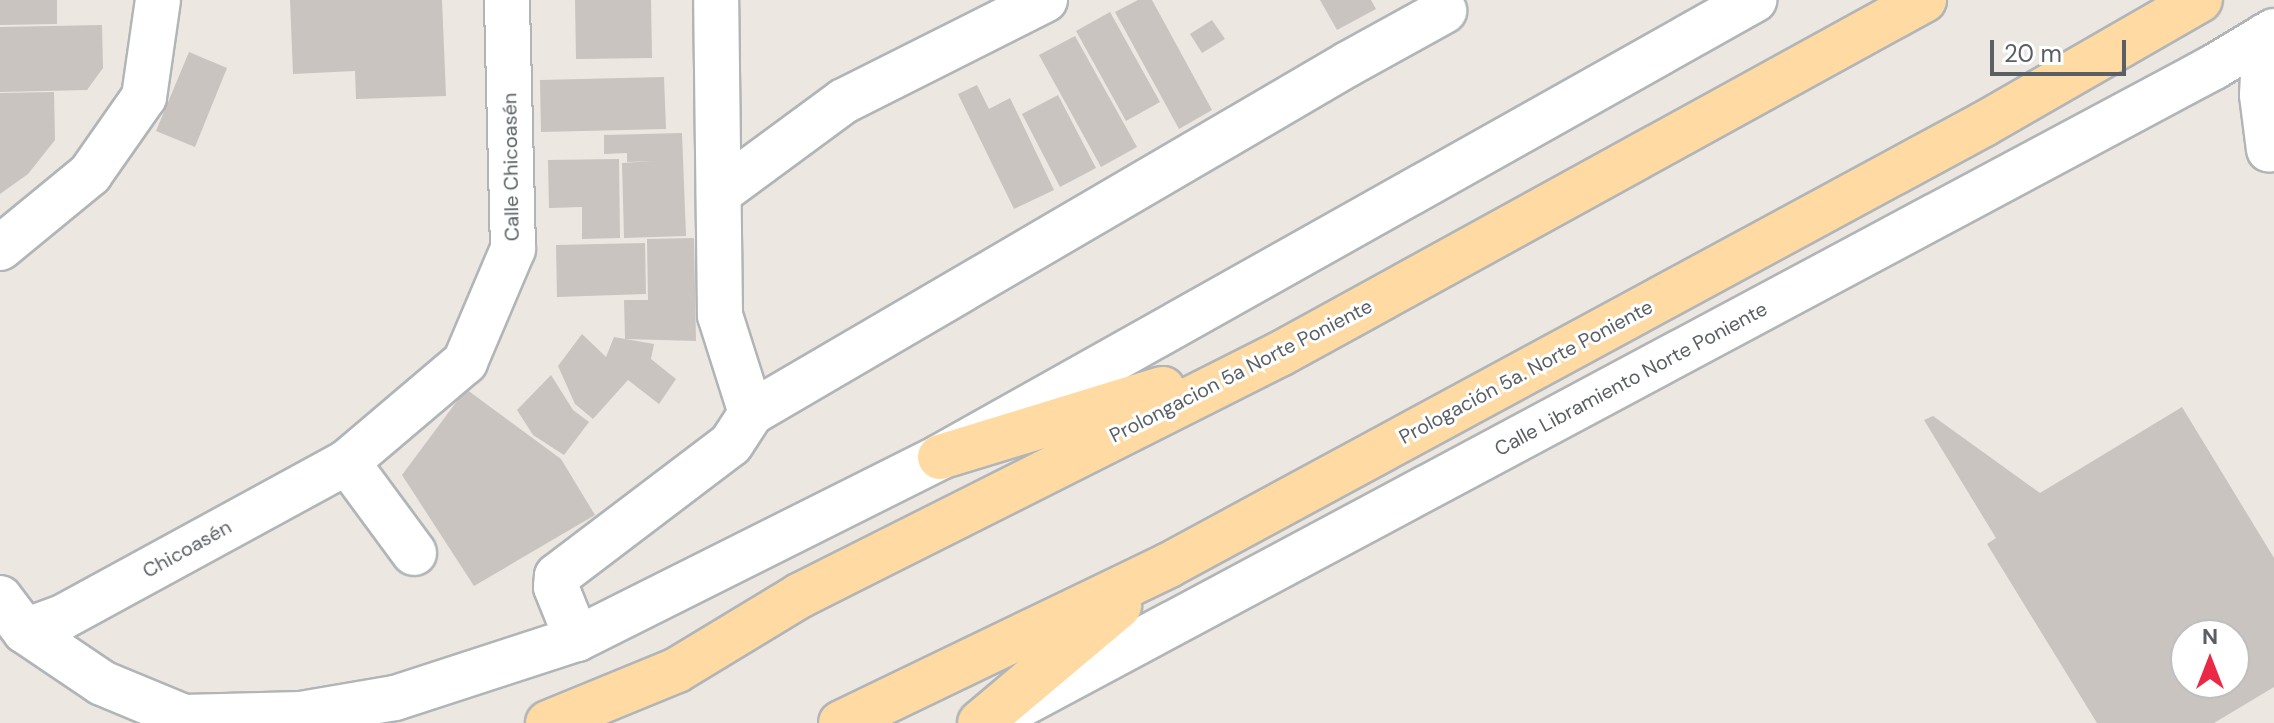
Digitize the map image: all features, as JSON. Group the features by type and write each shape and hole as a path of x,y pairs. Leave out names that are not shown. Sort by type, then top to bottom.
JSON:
{"main road":[{"name":"Prolongacion 5a Norte Poniente","path":"548,723 677,670 799,596 1280,354 1924,0"},
{"name":"Prologación 5a. Norte Poniente","path":"841,723 1169,565 1984,124 2200,0"},
{"path":"940,457 1280,354"},
{"path":"980,723 1169,565"}],"street":[{"path":"0,248 90,174 144,97 158,0"},
{"name":"Calle Chicoasén","path":"347,462 465,362 513,249 507,0"},
{"path":"716,0 720,315 751,413"},
{"path":"719,193 844,101 1045,0"},
{"path":"13,615 102,683 184,717 301,714 395,698 577,639 940,457 1754,0"},
{"path":"577,639 556,587 557,576 563,568 731,444 751,413 1334,72 1444,11"},
{"path":"2270,34 2262,95 2272,154"},
{"name":"Calle Libramiento Norte Poniente","path":"987,723 2214,67 2270,34"},
{"path":"2214,67 2272,154"},
{"path":"347,462 414,553"},
{"name":"Chicoasén","path":"13,615 63,617 347,462"}],"building":[{"path":"0,0 57,0 57,24 0,25"},
{"path":"290,0 442,0 446,96 356,99 355,71 293,74"},
{"path":"575,0 651,0 652,58 576,59"},
{"path":"1138,0 1152,0 1212,110 1179,129 1115,12"},
{"path":"1320,0 1371,0 1376,9 1337,30"},
{"path":"1110,12 1160,102 1126,121 1076,31"},
{"path":"1212,20 1225,39 1202,53 1190,34"},
{"path":"102,25 103,68 87,90 0,92 0,27"},
{"path":"1075,36 1137,147 1101,167 1039,55"},
{"path":"189,52 227,68 195,147 156,131"},
{"path":"664,77 666,129 541,132 540,80"},
{"path":"977,85 989,109 1010,98 1054,190 1014,209 958,94"},
{"path":"54,92 55,140 28,174 0,194 0,93"},
{"path":"1058,95 1096,168 1060,187 1022,114"},
{"path":"682,133 686,236 624,238 622,163 654,161 627,162 627,153 604,154 604,135"},
{"path":"619,159 620,238 582,239 582,207 549,208 548,160"},
{"path":"694,238 696,341 625,339 624,300 648,300 647,239"},
{"path":"645,243 646,294 557,297 556,245"},
{"path":"582,334 606,357 614,337 654,344 651,359 676,379 659,404 628,380 593,419 575,404 558,366"},
{"path":"551,375 573,410 589,422 564,455 533,435 517,410"},
{"path":"466,389 561,459 595,515 474,586 402,475"},
{"path":"2182,407 2274,558 2274,687 2214,723 2097,723 1987,544 1996,538 1924,420 1933,416 2040,493"}]}
